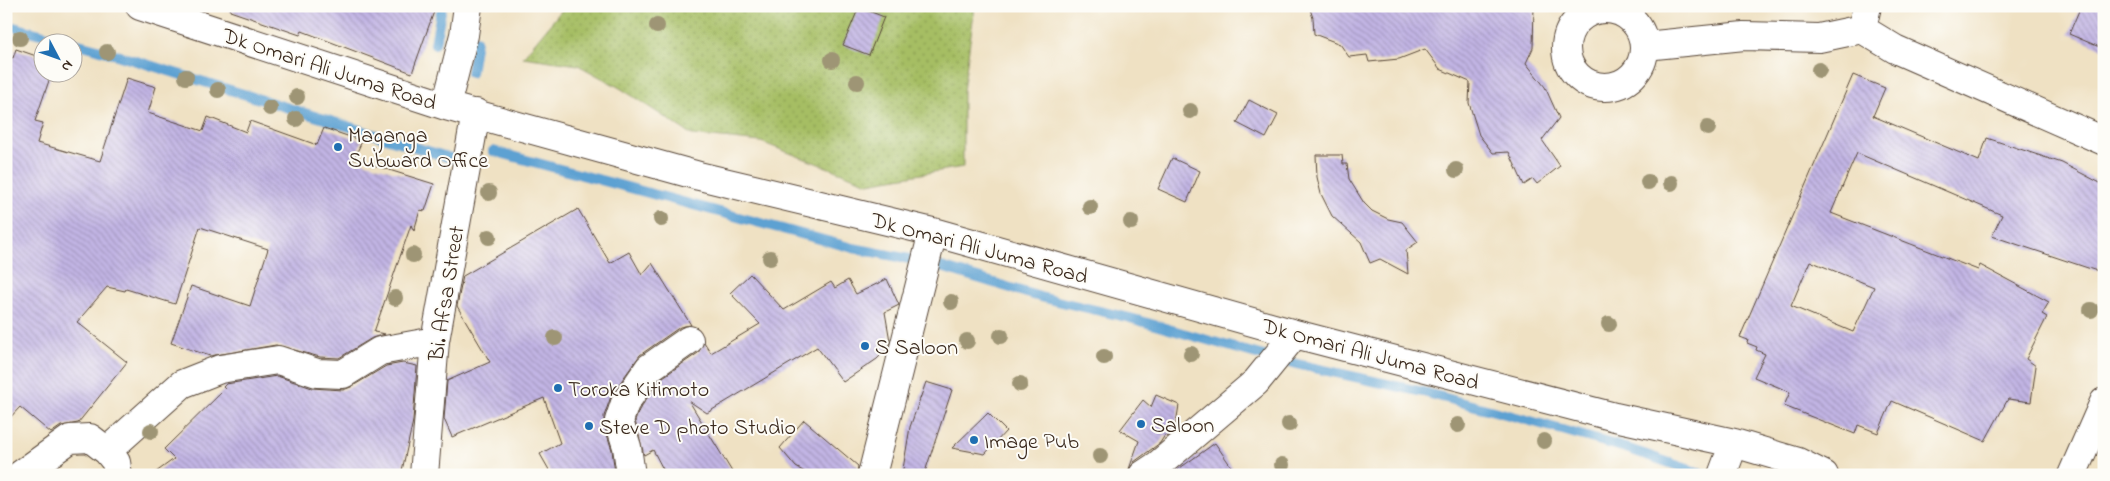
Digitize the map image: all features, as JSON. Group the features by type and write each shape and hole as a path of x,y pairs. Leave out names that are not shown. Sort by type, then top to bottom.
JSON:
{"street":[{"name":"Dk Omari Ali Juma Road","path":"140,6 446,106 699,176 934,232 1295,334 1615,417 1734,443 1798,462 1824,475"},
{"path":"446,106 464,35 468,6"},
{"path":"1645,46 1744,36 1819,38 1864,17 1895,49 2104,141"},
{"name":"Bi. Afsa Street","path":"424,475 435,341 476,113"},
{"path":"872,475 934,232"},
{"path":"1143,475 1165,459 1256,382 1295,334"},
{"path":"631,475 627,447 619,422 624,403 649,368 689,340"},
{"path":"20,475 70,439 90,438 112,463 182,384 220,369 278,360 317,374 343,374 380,351 435,341"},
{"path":"2072,475 2104,402"},
{"path":"1722,475 1734,443"}],"green space":[{"path":"565,6 975,6 963,91 963,167 868,183 761,142 692,135 620,88 578,65 523,57"}],"building":[{"path":"231,6 436,6 412,73 302,31 300,35 230,11"},
{"path":"1309,6 1534,6 1533,48 1526,63 1545,87 1559,118 1542,140 1560,166 1537,184 1533,179 1524,185 1509,152 1493,153 1479,135 1469,103 1470,82 1440,69 1425,49 1399,59 1369,62 1367,55 1349,57 1340,44 1314,34 1313,18"},
{"path":"2081,6 2104,6 2104,49 2069,34"},
{"path":"859,7 884,17 869,55 843,45"},
{"path":"16,49 32,55 32,82 49,82 35,121 43,123 37,143 100,161 127,78 156,87 148,113 203,131 208,117 246,132 250,121 317,145 324,128 362,141 354,159 434,184 425,211 420,210 414,231 411,225 374,332 385,334 372,338 339,358 320,357 276,345 210,356 171,343 191,286 250,306 268,249 200,227 175,304 126,289 125,291 107,287 77,322 127,362 78,423 61,426 51,433 20,407 6,422 6,55 13,58"},
{"path":"1853,75 1885,88 1873,116 1979,161 1987,138 2062,163 2104,185 2104,251 2097,271 1992,236 2002,215 1857,153 1831,213 1978,270 1980,265 2049,302 2042,314 2047,317 2026,359 2036,366 2031,402 2008,399 1985,441 1892,401 1878,433 1858,425 1855,434 1784,406 1790,392 1754,377 1765,354 1756,350 1757,347 1747,343 1748,340 1740,337","holes":["1810,261 1874,287 1853,332 1791,306"]},
{"path":"1249,100 1278,115 1266,138 1237,123"},
{"path":"1316,155 1342,155 1343,164 1347,164 1349,179 1364,203 1372,211 1388,219 1402,222 1418,242 1406,250 1408,274 1380,259 1370,263 1361,242 1332,216 1321,194 1317,177"},
{"path":"1172,158 1200,171 1187,202 1158,189"},
{"path":"578,209 610,263 629,252 642,275 652,263 691,325 680,327 640,355 612,394 604,416 604,425 612,450 615,473 612,475 552,475 540,454 560,443 544,398 452,437 444,419 447,381 490,362 457,306 463,276"},
{"path":"750,274 784,310 831,282 835,288 848,280 856,294 887,279 899,305 885,312 890,341 888,348 877,359 843,382 817,347 707,413 689,401 734,475 666,475 653,450 644,455 635,421 639,410 660,379 698,353 704,342 711,353 760,324 730,293"},
{"path":"403,363 417,366 413,421 401,475 152,475 174,459 164,449 225,389 223,387 226,384 277,376 312,388 343,390 386,366"},
{"path":"926,382 952,390 924,475 902,475 910,427"},
{"path":"1156,395 1179,405 1175,430 1167,437 1165,435 1160,443 1134,462 1128,472 1139,441 1120,430 1143,400 1151,407"},
{"name":"Image Pub","path":"988,413 1006,431 985,454 952,448"},
{"path":"804,420 858,466 857,475 810,475 796,467 780,448"},
{"path":"1215,443 1237,475 1171,475 1173,473"}],"waterway":[{"path":"435,44 442,6"},
{"path":"6,25 94,48 457,160"},
{"path":"471,73 476,40"},
{"path":"493,151 853,248 925,262 1040,297 1130,318 1274,359 1423,392 1629,449 1705,475"}],"place":[{"name":"Maganga Subward Office","path":"338,147"},
{"name":"S Saloon","path":"865,346"},
{"name":"Toroka Kitimoto","path":"558,388"},
{"name":"Saloon","path":"1141,424"},
{"name":"Steve D photo Studio","path":"589,426"},
{"name":"Image Pub","path":"974,440"}]}
